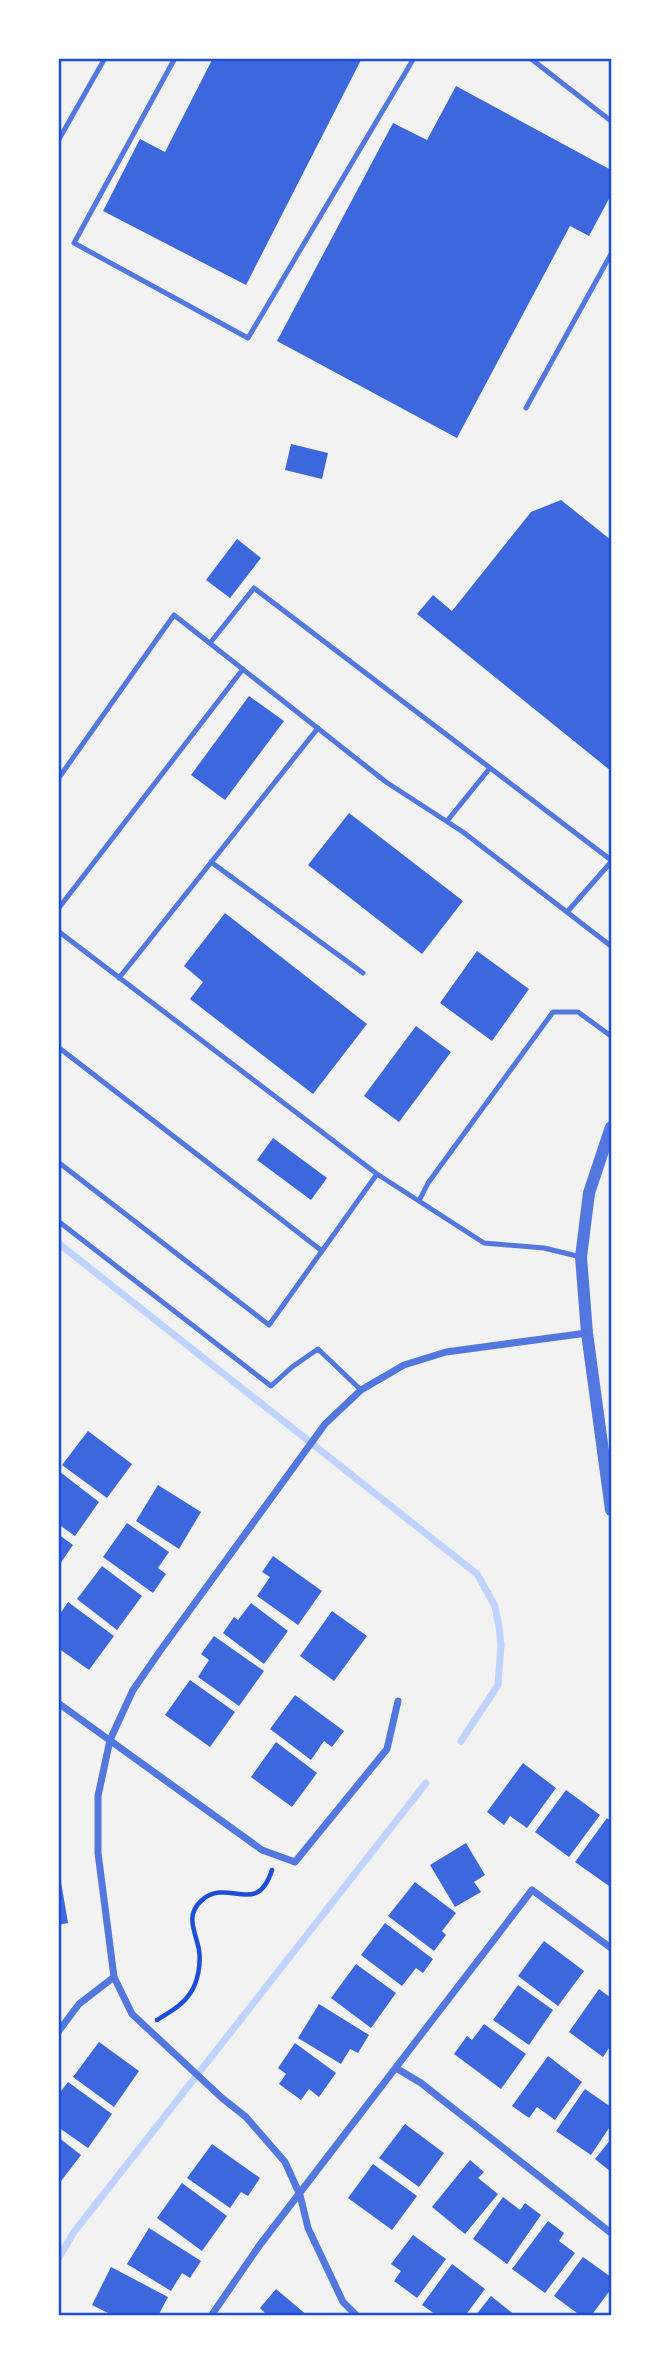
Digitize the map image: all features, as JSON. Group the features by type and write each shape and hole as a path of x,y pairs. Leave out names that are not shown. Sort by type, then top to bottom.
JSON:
{"street":[{"path":"611,1127 589,1193 581,1257 587,1333 611,1510"},
{"path":"356,2316 343,2302 308,2228 300,2195 285,2162 246,2117 132,2014 114,1977 97,1853 98,1797 110,1740 133,1690 325,1424 360,1390 404,1365 446,1352 587,1333"},
{"path":"58,1703 262,1850 295,1862 387,1749 398,1701"},
{"path":"211,2316 258,2246 533,1890 611,1948"},
{"path":"58,2032 79,2004 114,1977"},
{"path":"396,2068 421,2083 611,2233"}],"lane":[{"path":"58,141 105,58"},
{"path":"175,58 74,243 248,338 414,58"},
{"path":"530,58 611,121"},
{"path":"526,408 611,254"},
{"path":"210,643 254,588 611,861 568,911"},
{"path":"58,779 174,615 386,782 447,821 611,946"},
{"path":"58,909 243,669"},
{"path":"119,978 318,728"},
{"path":"447,821 489,768"},
{"path":"212,862 363,973"},
{"path":"58,931 377,1174 484,1243 544,1248 581,1257"},
{"path":"419,1201 428,1183 552,1012 578,1012 611,1036"},
{"path":"58,1048 322,1251"},
{"path":"58,1162 268,1325 377,1174"},
{"path":"58,1221 271,1386 318,1349 360,1390"}],"path":[{"path":"145,2027 180,2004 192,1991 200,1961 191,1921 194,1910 211,1894 220,1892 241,1896 259,1892 266,1887 276,1855"}],"building":[{"path":"213,58 362,58 246,285 103,211 140,139 165,152"},
{"path":"456,86 611,170 611,195 589,236 570,226 457,438 277,341 393,123 427,140"},
{"path":"291,444 328,453 322,479 285,470"},
{"path":"561,500 611,540 611,771 417,614 433,595 452,611 531,512"},
{"path":"237,539 261,558 230,598 206,580"},
{"path":"249,696 284,721 225,800 191,775"},
{"path":"349,813 463,901 422,954 308,865"},
{"path":"225,913 367,1024 313,1094 190,999 203,982 184,966"},
{"path":"477,951 529,989 492,1041 440,1003"},
{"path":"416,1026 451,1052 399,1122 364,1096"},
{"path":"273,1138 327,1178 311,1200 257,1160"},
{"path":"88,1431 132,1464 107,1498 62,1465"},
{"path":"60,1472 99,1502 75,1536 58,1524"},
{"path":"158,1485 201,1512 179,1549 136,1521"},
{"path":"127,1523 169,1552 158,1568 166,1574 153,1593 103,1557"},
{"path":"58,1534 73,1545 58,1567"},
{"path":"273,1556 322,1591 298,1625 257,1596 270,1577 262,1572"},
{"path":"102,1566 142,1596 117,1630 77,1599"},
{"path":"68,1602 114,1636 89,1670 58,1648 58,1617"},
{"path":"251,1603 288,1631 264,1664 223,1633 234,1617 238,1620"},
{"path":"332,1611 367,1636 334,1681 300,1656"},
{"path":"214,1636 264,1671 239,1706 198,1677 209,1660 201,1654"},
{"path":"190,1680 235,1712 210,1747 165,1715"},
{"path":"295,1695 344,1731 332,1747 324,1741 311,1760 270,1729"},
{"path":"276,1742 317,1773 292,1807 251,1777"},
{"path":"523,1763 556,1788 527,1828 510,1816 504,1825 487,1812"},
{"path":"566,1790 600,1815 569,1857 535,1832"},
{"path":"607,1818 611,1821 609,1886 575,1862"},
{"path":"466,1843 485,1875 474,1882 481,1892 455,1907 430,1865"},
{"path":"58,1882 61,1882 68,1923 58,1925"},
{"path":"415,1882 456,1913 442,1931 446,1935 434,1951 388,1916"},
{"path":"385,1923 433,1959 423,1973 416,1968 402,1986 361,1955"},
{"path":"544,1941 584,1971 558,2006 518,1976"},
{"path":"356,1964 396,1993 371,2028 331,1998"},
{"path":"518,1985 553,2010 529,2045 493,2020"},
{"path":"599,1989 611,1998 611,2045 603,2057 569,2032"},
{"path":"319,2004 369,2035 358,2053 350,2049 341,2064 298,2038"},
{"path":"484,2024 526,2054 501,2089 454,2054 467,2036 472,2040"},
{"path":"99,2042 139,2071 114,2107 73,2077"},
{"path":"295,2043 336,2073 319,2097 309,2089 301,2100 279,2084 286,2074 278,2068"},
{"path":"548,2056 582,2082 555,2120 537,2107 529,2118 512,2106"},
{"path":"68,2082 112,2114 88,2148 58,2127 58,2095"},
{"path":"585,2089 611,2107 611,2125 591,2155 556,2131"},
{"path":"405,2124 444,2153 419,2187 379,2158"},
{"path":"58,2137 81,2155 58,2185"},
{"path":"611,2139 611,2172 595,2159"},
{"path":"212,2144 260,2178 248,2196 241,2192 230,2208 187,2178"},
{"path":"470,2160 484,2172 478,2178 498,2194 465,2234 432,2207"},
{"path":"373,2164 417,2196 392,2230 348,2198"},
{"path":"182,2183 227,2216 202,2251 157,2218"},
{"path":"503,2197 520,2210 525,2203 541,2215 507,2264 473,2239"},
{"path":"548,2221 564,2233 559,2241 575,2253 545,2293 512,2269"},
{"path":"149,2228 201,2261 190,2278 182,2273 171,2291 127,2264"},
{"path":"413,2235 446,2259 417,2298 394,2281 401,2271 391,2264"},
{"path":"583,2257 611,2277 611,2289 591,2316 581,2316 554,2296"},
{"path":"452,2264 485,2289 465,2316 438,2316 422,2305"},
{"path":"111,2267 168,2297 158,2316 114,2316 92,2305"},
{"path":"276,2289 308,2316 262,2316 265,2313 260,2308"},
{"path":"491,2296 516,2316 475,2316"}],"waterway":[{"path":"58,1243 477,1574 495,1606 499,1627 501,1645 498,1685 461,1741"},
{"path":"58,2259 74,2232 426,1783"}]}
